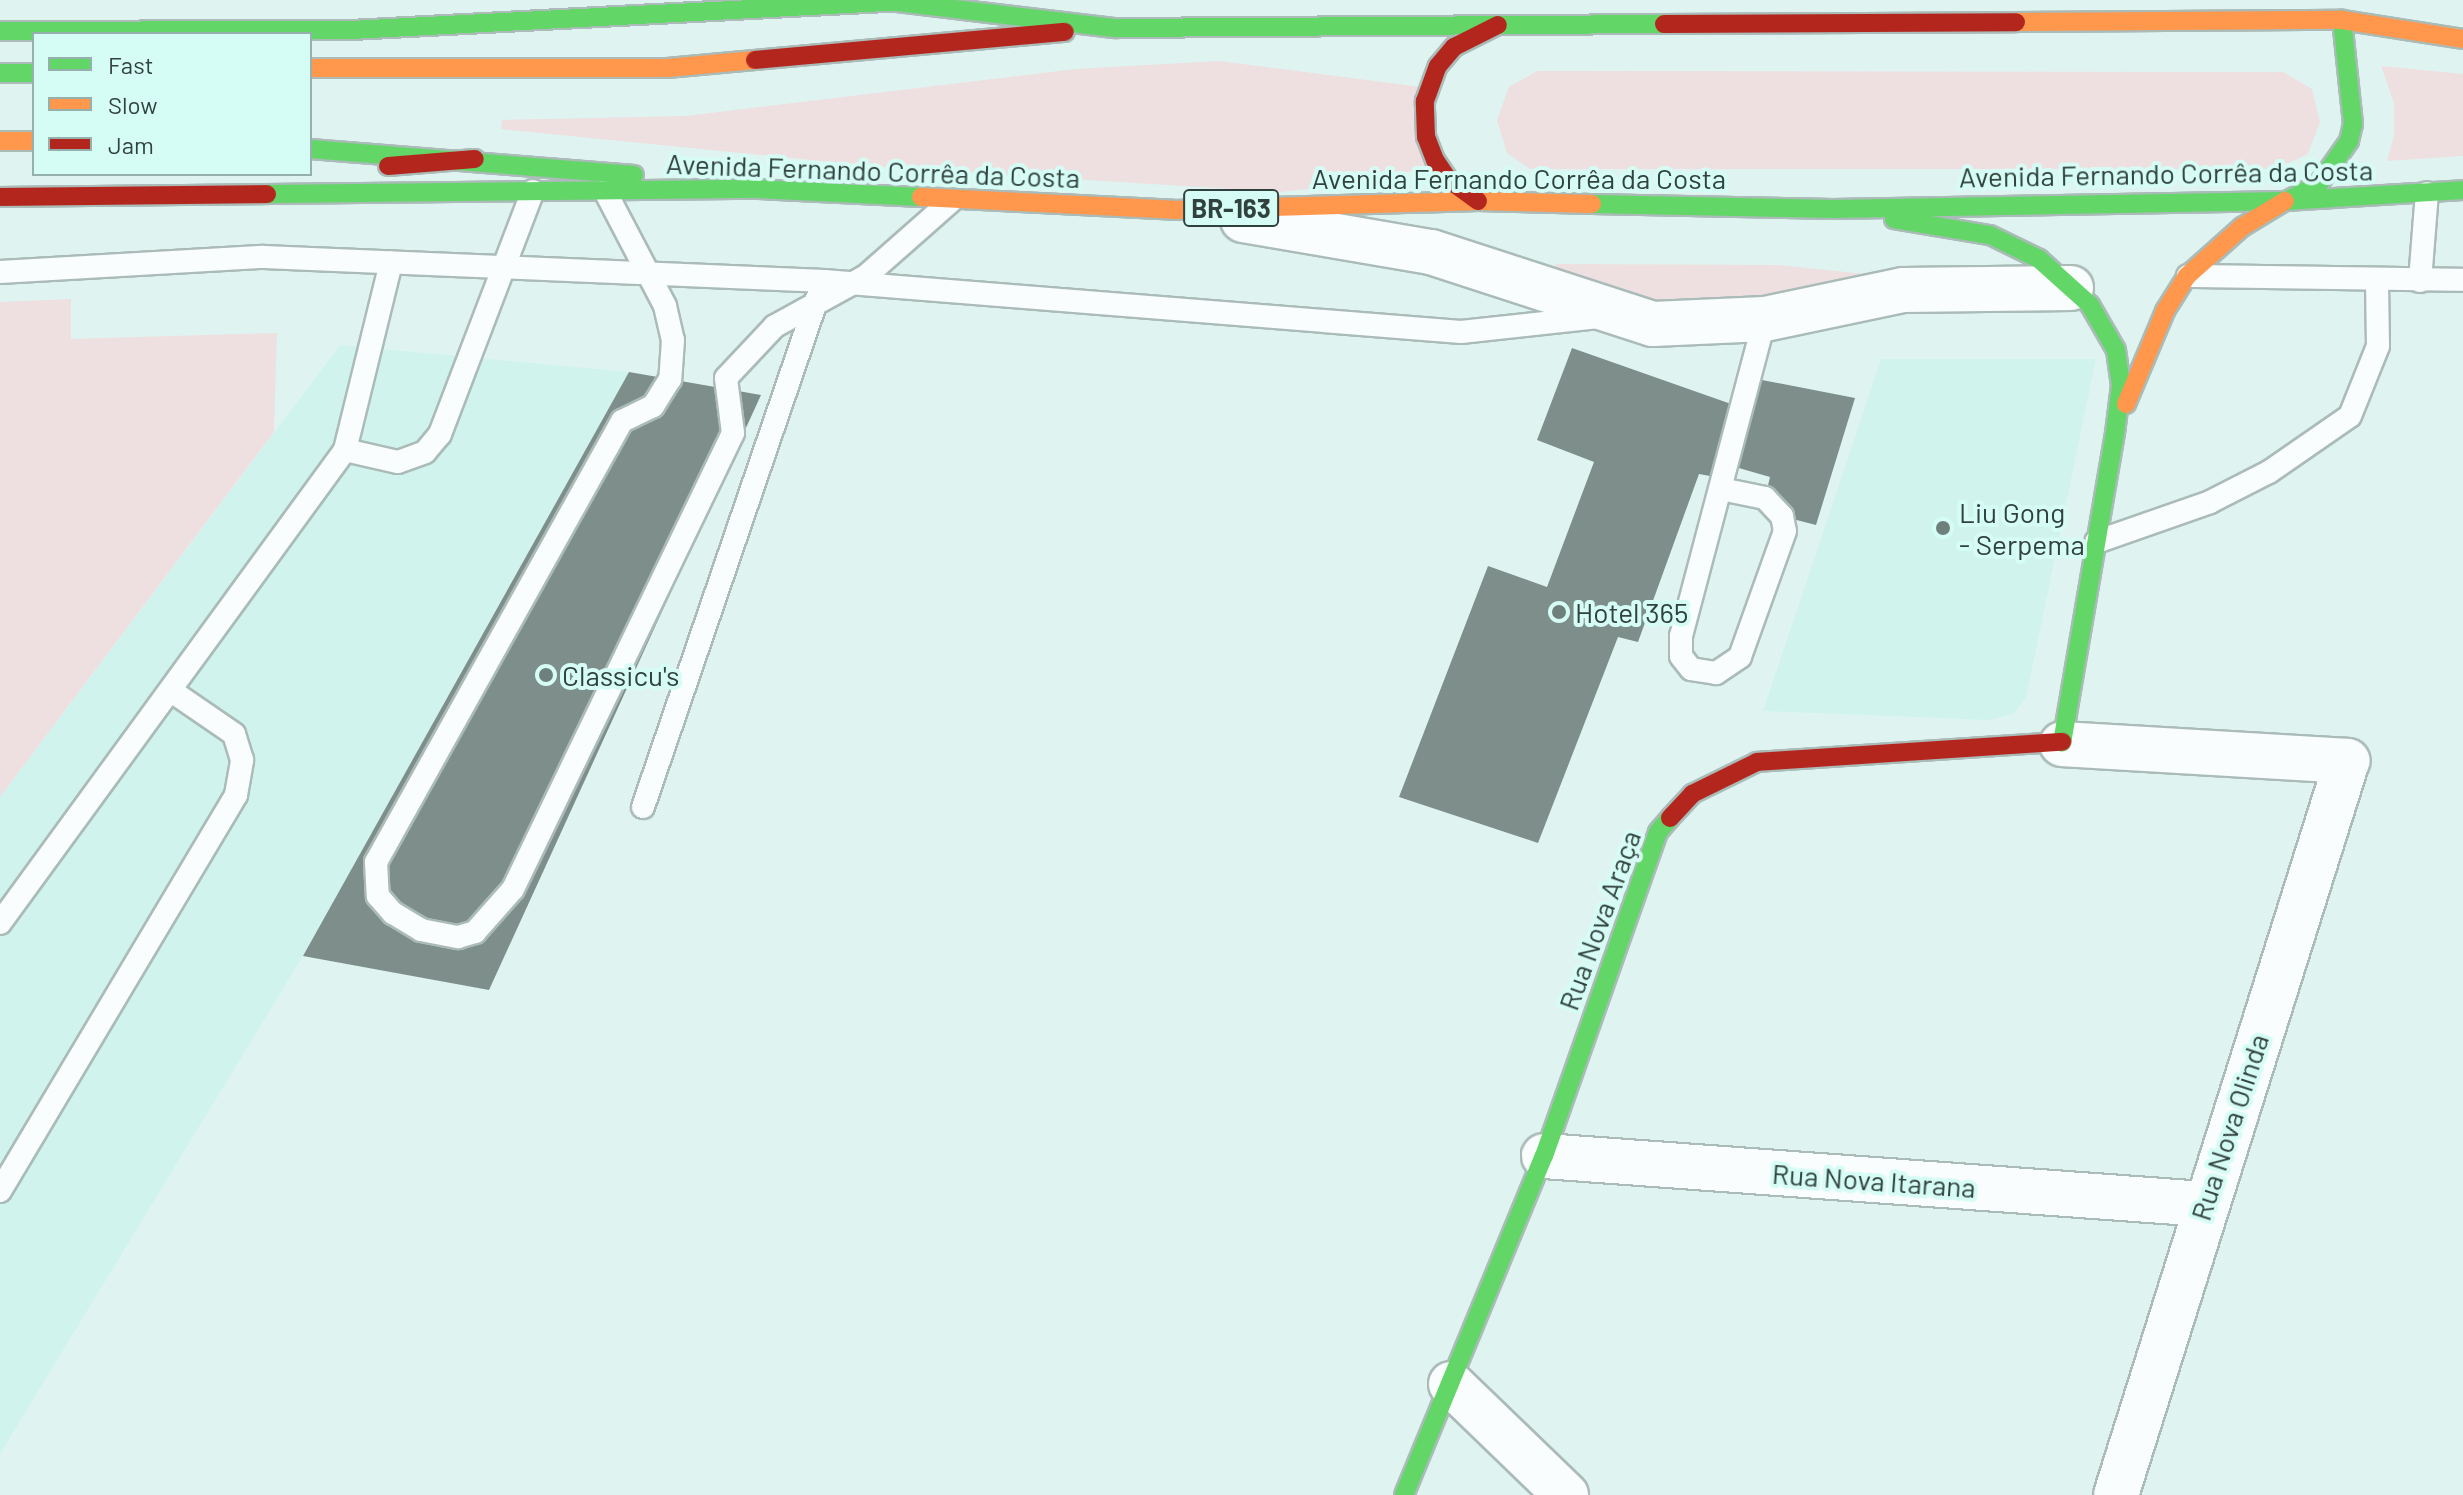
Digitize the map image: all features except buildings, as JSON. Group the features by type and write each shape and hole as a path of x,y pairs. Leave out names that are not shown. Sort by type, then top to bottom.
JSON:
{"main road":[{"path":"879,0 1115,28"},
{"path":"0,31 351,30 904,1"},
{"path":"312,68 667,68 1115,28 2203,10 2347,10 2463,39"},
{"path":"2115,433 2159,324 2187,276 2242,227 2318,185 2342,158 2353,124 2347,10"},
{"path":"1478,201 1448,179 1435,160 1426,137 1425,101 1438,66 1454,47 1485,29 1521,22"},
{"path":"0,73 32,73"},
{"path":"0,141 32,141"},
{"path":"312,149 475,159 759,189"},
{"path":"312,166 396,166 475,159"},
{"name":"Avenida Fernando Corrêa da Costa","path":"0,197 759,189 1174,210 1478,201 1833,209 2285,201 2463,190"},
{"path":"1833,209 1990,235 2039,259 2097,313 2116,350 2121,385 2115,433 2062,744"},
{"name":"Rua Nova Araça","path":"1404,1495 1544,1156 1658,832 1692,794 1757,762 1788,757 2062,744"}],"street":[{"path":"1174,210 1431,252 1615,315 1653,324 1765,319 1903,290 2071,288"},
{"name":"Rua Nova Olinda","path":"2062,744 2347,761 2204,1204 2116,1495"},
{"name":"Rua Nova Itarana","path":"1544,1156 2204,1204"},
{"path":"1451,1384 1566,1495"}],"lane":[{"path":"345,450 398,462 425,452 440,434 533,191"},
{"path":"605,191 650,272 673,340 670,379 653,406 622,421 376,862 378,896 393,913 421,930 458,937 475,932 513,889 733,433 726,378 775,326 821,290"},
{"path":"2420,281 2427,193"},
{"path":"0,272 264,257 650,272 821,290 866,276 953,199"},
{"path":"0,923 173,692 345,450 391,263"},
{"path":"2187,276 2463,280"},
{"path":"2096,542 2210,502 2269,472 2350,416 2378,346 2377,280"},
{"path":"851,283 1461,332 1615,315"},
{"path":"643,807 821,290"},
{"path":"1721,489 1765,498 1782,516 1785,531 1740,657 1716,673 1691,669 1681,656 1681,636 1765,319"},
{"path":"0,1191 236,795 242,760 234,734 173,692"}],"shaded area":[{"path":"1219,61 1421,87 1425,167 1374,182 1280,192 882,167 501,129 502,120 686,116 1076,69"},
{"path":"2381,66 2463,74 2463,156 2387,161 2394,135 2394,103"},
{"path":"1537,71 2283,72 2312,89 2320,122 2308,154 2275,169 1530,169 1507,153 1497,120 1509,87"},
{"path":"1556,264 1779,265 1883,276 1735,305 1678,307 1632,299 1553,269"},
{"path":"71,299 71,339 277,333 274,432 0,797 0,302"},
{"path":"340,345 629,372 303,956 0,1454 0,797"},
{"name":"Liu Gong - Serpema","path":"1881,359 2096,359 2026,698 2013,714 1988,720 1763,711"}],"traffic: fast":[{"path":"879,0 1115,28 1664,24"},
{"path":"0,31 351,30 904,1"},
{"path":"2288,200 2318,185 2349,141 2353,124 2342,20"},
{"path":"0,73 32,73"},
{"path":"312,149 634,175"},
{"path":"267,194 759,189 921,197"},
{"path":"1592,204 1833,209 2285,201 2463,190"},
{"path":"1894,219 1990,235 2039,259 2090,305 2116,350 2121,385 2115,433 2062,742"},
{"path":"1404,1495 1544,1156 1658,832 1670,818"}],"traffic: slow":[{"path":"2016,22 2342,20 2463,39"},
{"path":"312,68 667,68 755,60"},
{"path":"0,141 32,141"},
{"path":"921,197 1174,210 1478,201 1592,204"},
{"path":"2126,404 2165,311 2187,276 2242,227 2285,201"}],"traffic: jam":[{"path":"1664,24 2016,22"},
{"path":"1478,201 1448,179 1435,160 1426,137 1425,101 1438,66 1454,47 1498,25"},
{"path":"755,60 1065,32"},
{"path":"388,166 475,159"},
{"path":"0,197 267,194"},
{"path":"1670,818 1692,794 1757,762 2062,742"}],"place":[{"name":"Liu Gong - Serpema","path":"1943,528"},
{"name":"Hotel 365","path":"1559,612"},
{"name":"Classicu's","path":"546,675"}]}
